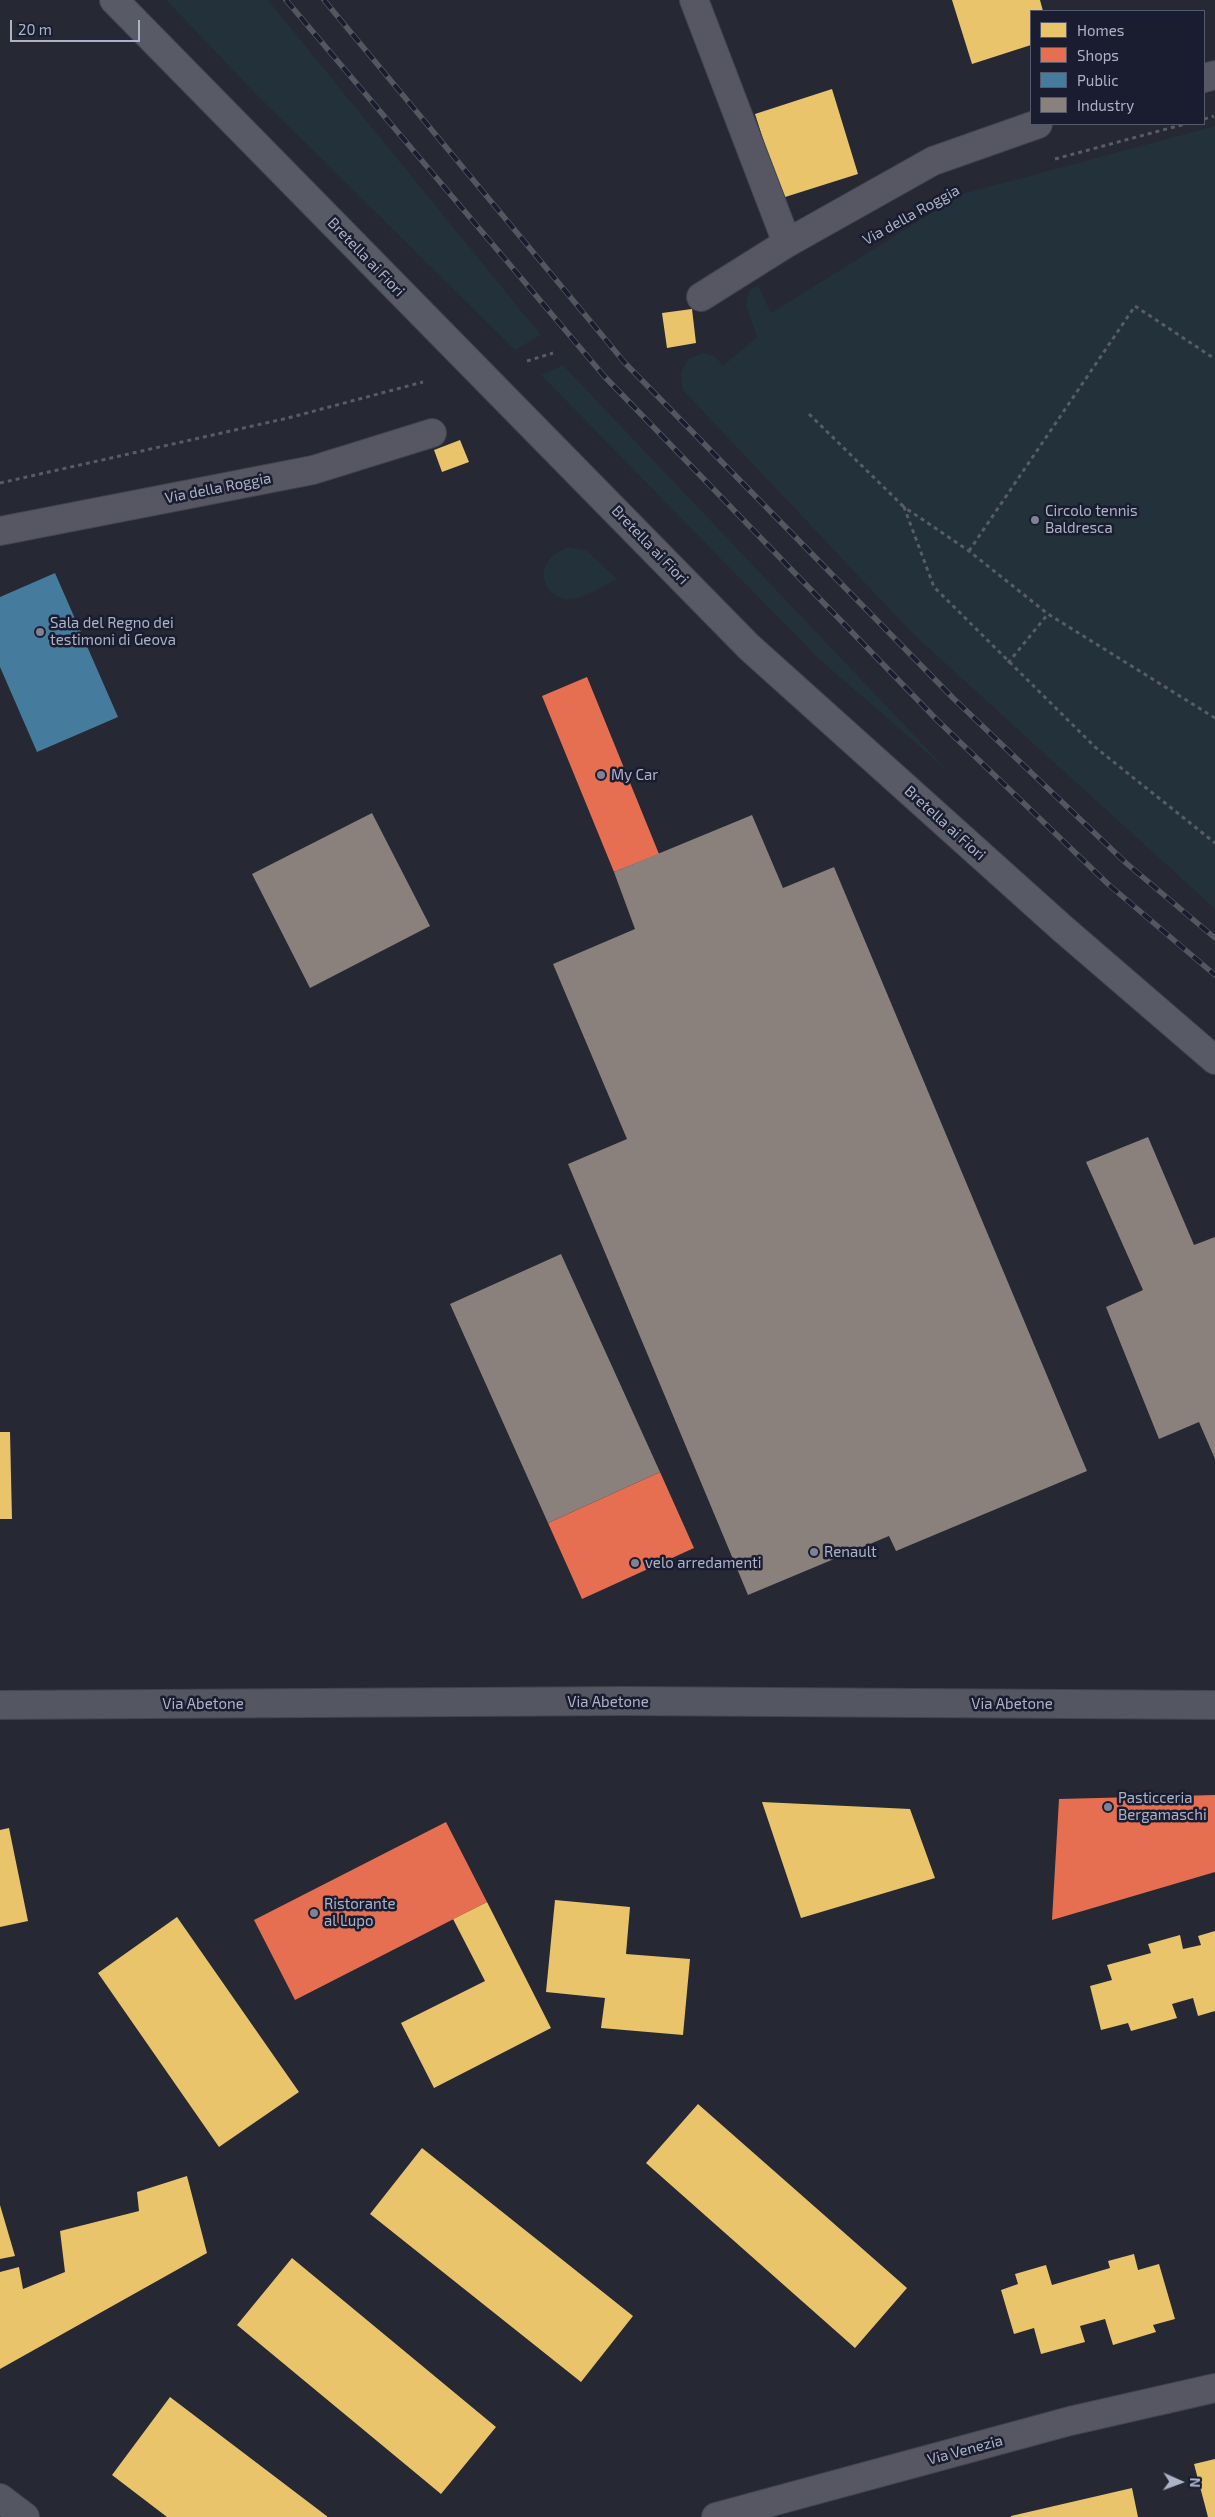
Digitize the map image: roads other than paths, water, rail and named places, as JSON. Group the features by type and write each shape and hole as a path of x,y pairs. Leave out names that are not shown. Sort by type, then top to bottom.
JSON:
{"main road":[{"name":"Bretella ai Fiori","path":"114,0 749,647 1063,930 1215,1060"},
{"name":"Via Abetone","path":"0,1705 634,1701 1215,1705"},
{"path":"0,2498 25,2517"}],"street":[{"path":"694,0 787,243"},
{"path":"701,297 787,243 933,161 1035,125"},
{"name":"Via della Roggia","path":"0,531 312,470 432,433"},
{"name":"Via Venezia","path":"716,2517 1070,2421 1215,2388"}],"railway":[{"path":"286,0 604,376 937,720 1109,885 1215,975"},
{"path":"324,0 625,363 953,698 1126,863 1215,938"}],"place":[{"name":"Circolo tennis Baldresca","path":"1035,520"},
{"name":"Sala del Regno dei testimoni di Geova","path":"40,632"},
{"name":"My Car","path":"601,775"},
{"name":"Renault","path":"814,1552"},
{"name":"velo arredamenti","path":"635,1563"},
{"name":"Pasticceria Bergamaschi","path":"1108,1807"},
{"name":"Ristorante al Lupo","path":"314,1913"}]}
